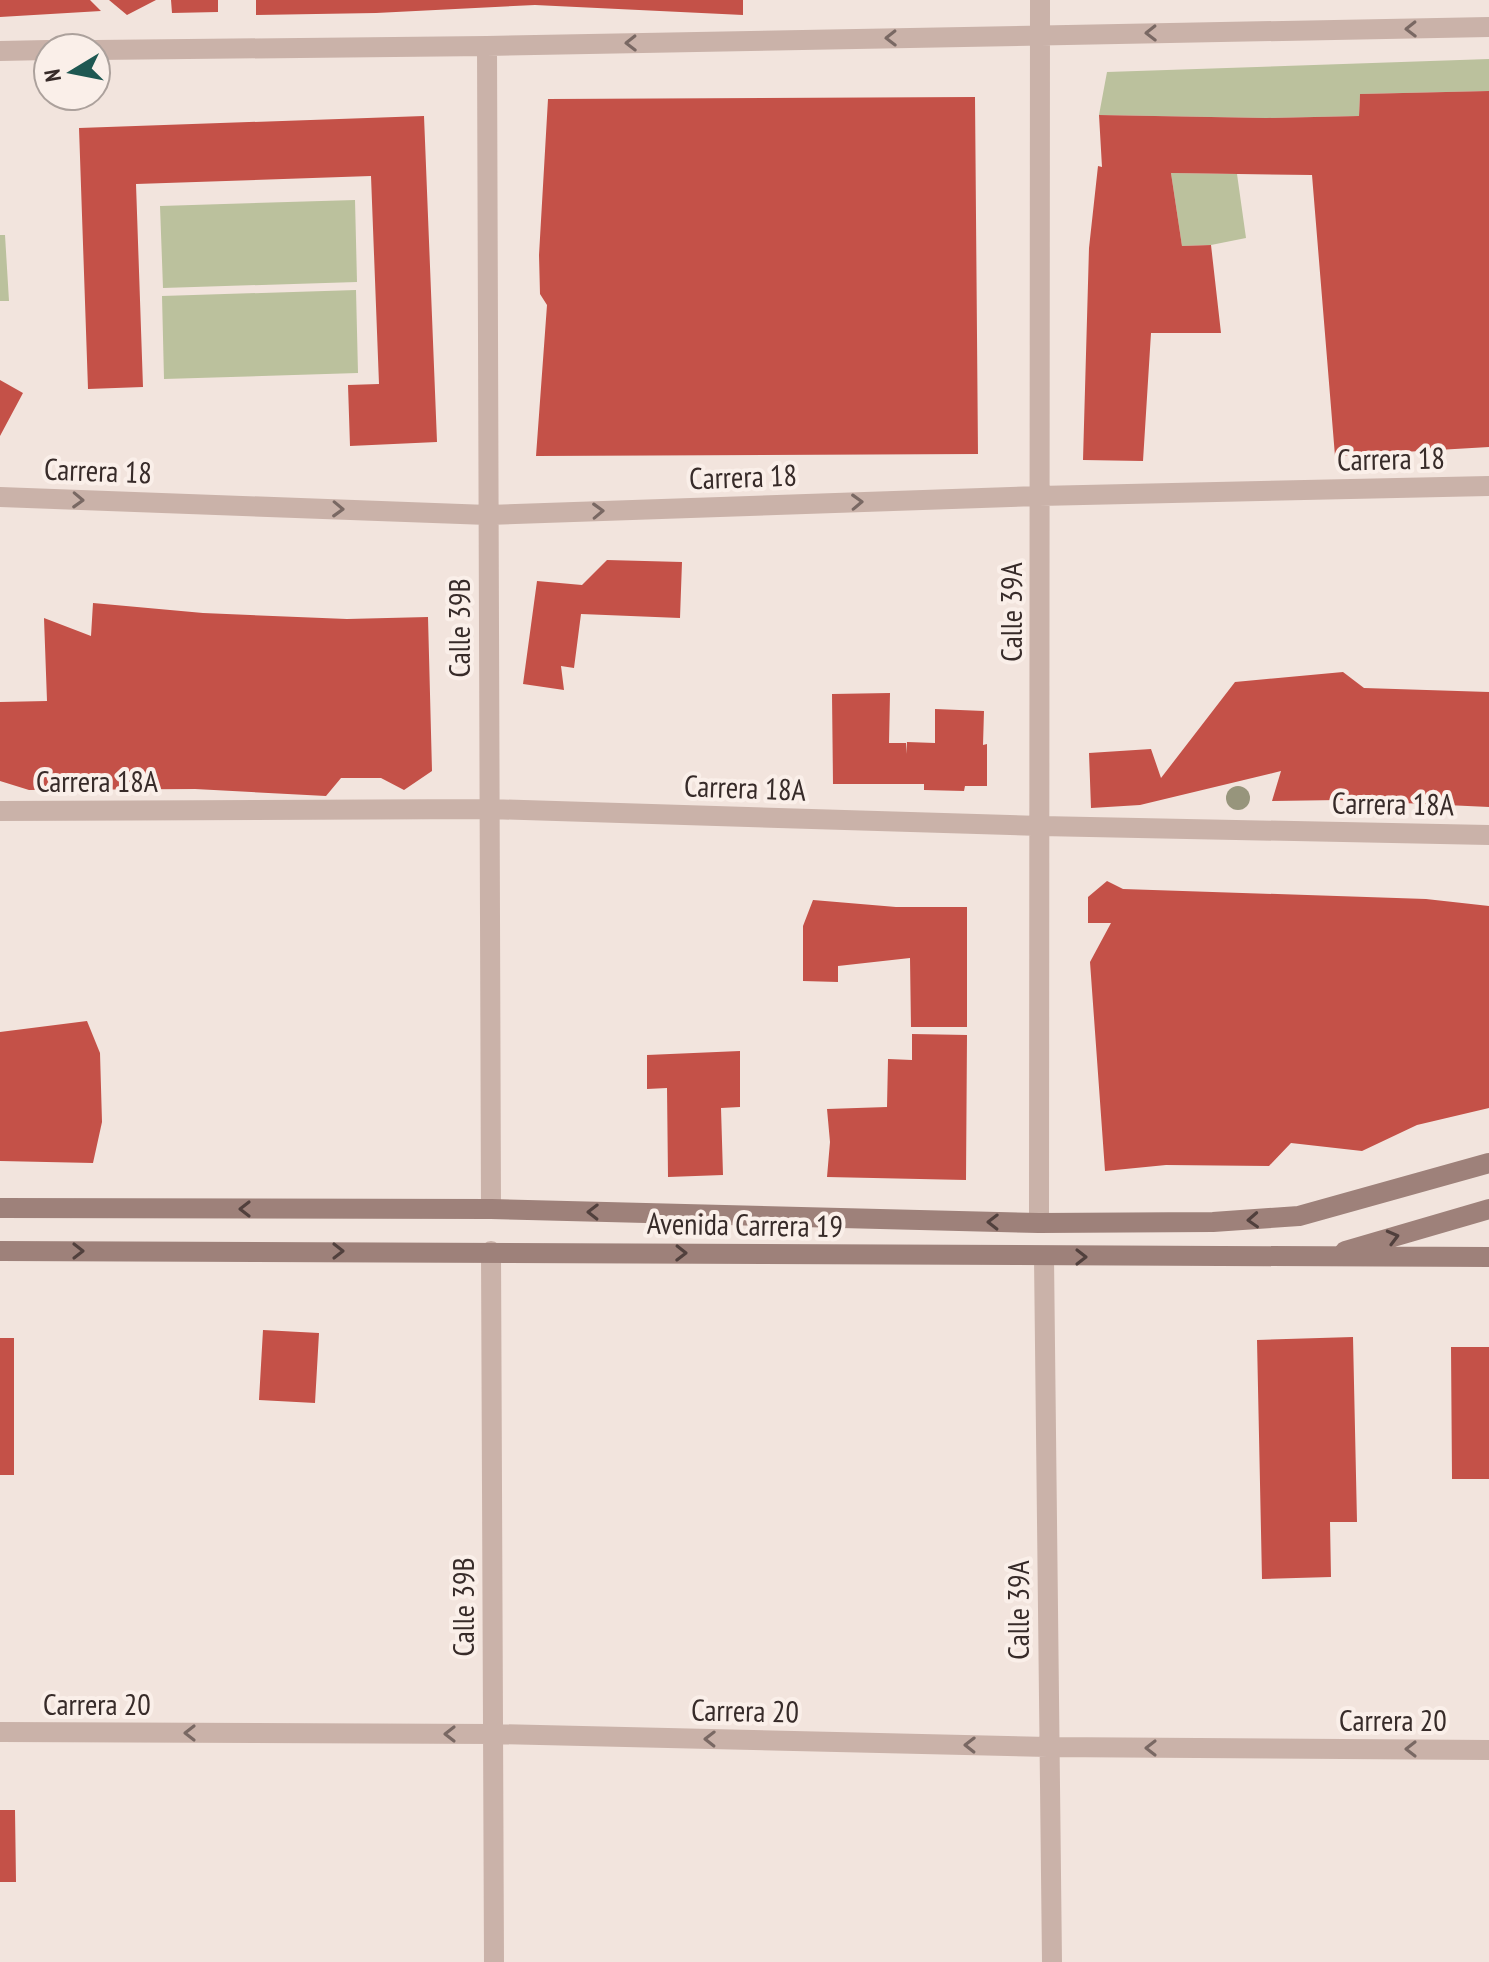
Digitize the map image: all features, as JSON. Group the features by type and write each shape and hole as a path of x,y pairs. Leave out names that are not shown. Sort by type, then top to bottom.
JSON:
{"main road":[{"name":"Avenida Carrera 19","path":"0,1208 491,1209 1039,1223 1238,1221 1299,1216 1330,1209 1489,1163"},
{"path":"1318,1258 1489,1209"},
{"name":"Avenida Carrera 19","path":"0,1251 1489,1257"}],"street":[{"name":"Calle 39A","path":"1039,1223 1040,0"},
{"path":"112,50 1489,27"},
{"name":"Calle 39B","path":"487,46 491,1209"},
{"path":"0,51 32,50"},
{"name":"Carrera 18","path":"0,497 488,515 1039,496 1489,486"},
{"name":"Carrera 18A","path":"0,811 489,809 1041,826 1489,835"},
{"name":"Calle 39B","path":"491,1251 494,1962"},
{"name":"Calle 39A","path":"1044,1257 1052,1962"},
{"name":"Carrera 20","path":"0,1732 493,1734 1048,1747 1489,1750"}],"green space":[{"path":"1489,59 1489,91 1360,94 1359,116 1099,115 1107,72"},
{"path":"1171,173 1237,174 1246,238 1211,245 1182,246"},
{"path":"355,200 357,282 163,288 160,206"},
{"path":"0,235 5,235 9,301 0,301"},
{"path":"356,290 358,373 164,379 162,296"}],"building":[{"path":"0,0 90,0 101,11 0,17"},
{"path":"109,0 156,0 127,15"},
{"path":"171,0 218,0 218,12 172,13"},
{"path":"256,0 743,0 743,15 535,5 256,15"},
{"path":"1489,91 1489,447 1335,456 1312,175 1171,173 1182,246 1211,245 1221,333 1151,333 1143,461 1083,460 1089,248 1098,166 1102,167 1099,115 1359,116 1360,94"},
{"path":"975,97 978,454 536,456 547,305 540,294 539,255 548,99"},
{"path":"424,116 437,442 350,446 348,385 379,384 371,176 136,184 143,387 88,389 79,128"},
{"path":"0,380 23,393 0,436"},
{"path":"607,560 682,562 680,618 581,614 574,668 561,666 564,690 523,684 537,581 582,585"},
{"path":"93,603 203,613 347,619 428,617 432,771 404,790 381,778 341,778 326,796 195,789 29,790 0,781 0,702 47,701 44,618 91,636"},
{"path":"1343,672 1364,688 1489,692 1489,807 1339,800 1272,801 1281,771 1140,805 1091,808 1089,753 1151,749 1161,778 1235,682"},
{"path":"890,693 889,743 906,743 906,754 907,742 935,743 935,709 984,711 987,786 965,786 964,791 924,790 924,784 833,784 832,694"},
{"path":"1107,881 1123,889 1426,899 1489,906 1489,1108 1417,1125 1362,1151 1291,1143 1269,1166 1166,1165 1105,1171 1090,962 1111,923 1088,923 1088,897"},
{"path":"813,900 896,907 967,907 967,1027 911,1027 910,958 838,966 838,982 803,981 803,926"},
{"path":"87,1021 100,1053 102,1122 93,1163 0,1161 0,1032"},
{"path":"912,1034 967,1035 966,1180 827,1177 830,1142 827,1109 887,1107 888,1059 912,1060"},
{"path":"740,1051 740,1107 721,1108 723,1175 668,1177 667,1088 647,1089 647,1055"},
{"path":"263,1330 319,1333 315,1403 259,1400"},
{"path":"1353,1337 1357,1522 1330,1522 1331,1577 1262,1579 1257,1340"},
{"path":"0,1338 14,1338 14,1475 0,1475"},
{"path":"1451,1347 1489,1347 1489,1479 1452,1479"},
{"path":"0,1810 15,1810 16,1882 0,1882"}]}
